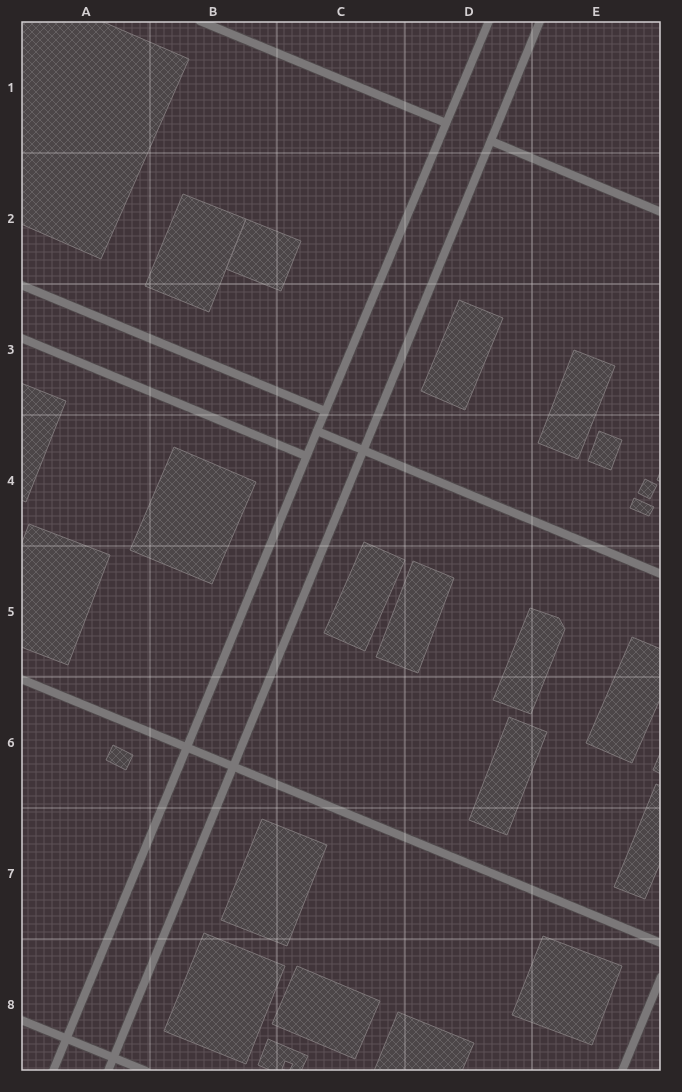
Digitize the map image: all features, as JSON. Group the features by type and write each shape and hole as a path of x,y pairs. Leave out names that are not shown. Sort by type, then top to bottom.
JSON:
{"street":[{"path":"200,21 446,123"},
{"path":"53,1071 188,748 306,456 489,21"},
{"path":"108,1071 540,21"},
{"path":"491,141 661,212"},
{"path":"21,286 325,411"},
{"path":"21,338 306,456"},
{"path":"317,431 661,574"},
{"path":"21,679 661,943"},
{"path":"622,1071 661,977"},
{"path":"21,1020 146,1071"}],"shaded area":[{"path":"21,21 661,21 661,1071 21,1071"}],"building":[{"path":"21,21 101,21 189,59 101,259 21,224"},
{"path":"183,194 246,219 209,312 145,286"},
{"path":"246,219 301,241 281,291 226,269"},
{"path":"459,300 503,318 465,410 421,391"},
{"path":"574,350 615,366 578,459 538,443"},
{"path":"21,383 66,401 26,502 21,500"},
{"path":"599,431 622,440 611,470 588,461"},
{"path":"174,447 256,482 212,584 130,550"},
{"path":"661,470 661,482 657,480"},
{"path":"645,479 657,485 650,499 638,493"},
{"path":"634,498 654,507 649,516 630,508"},
{"path":"29,524 110,555 68,665 21,647 21,545"},
{"path":"364,542 405,560 365,651 324,633"},
{"path":"413,561 454,578 418,673 376,657"},
{"path":"530,608 559,618 565,629 531,714 493,700"},
{"path":"632,637 661,649 661,697 632,763 586,743"},
{"path":"509,717 547,732 507,835 469,820"},
{"path":"113,745 133,755 126,770 106,760"},
{"path":"661,751 661,774 653,770"},
{"path":"656,784 661,786 661,861 645,899 614,887"},
{"path":"262,819 327,845 287,946 221,920"},
{"path":"204,933 285,966 246,1064 164,1031"},
{"path":"543,936 622,966 592,1045 512,1015"},
{"path":"297,966 380,1001 355,1059 272,1024"},
{"path":"398,1012 474,1043 462,1071 374,1071"},
{"path":"268,1039 308,1056 301,1071 289,1071 293,1064 285,1061 282,1069 287,1071 272,1071 258,1065"}]}
